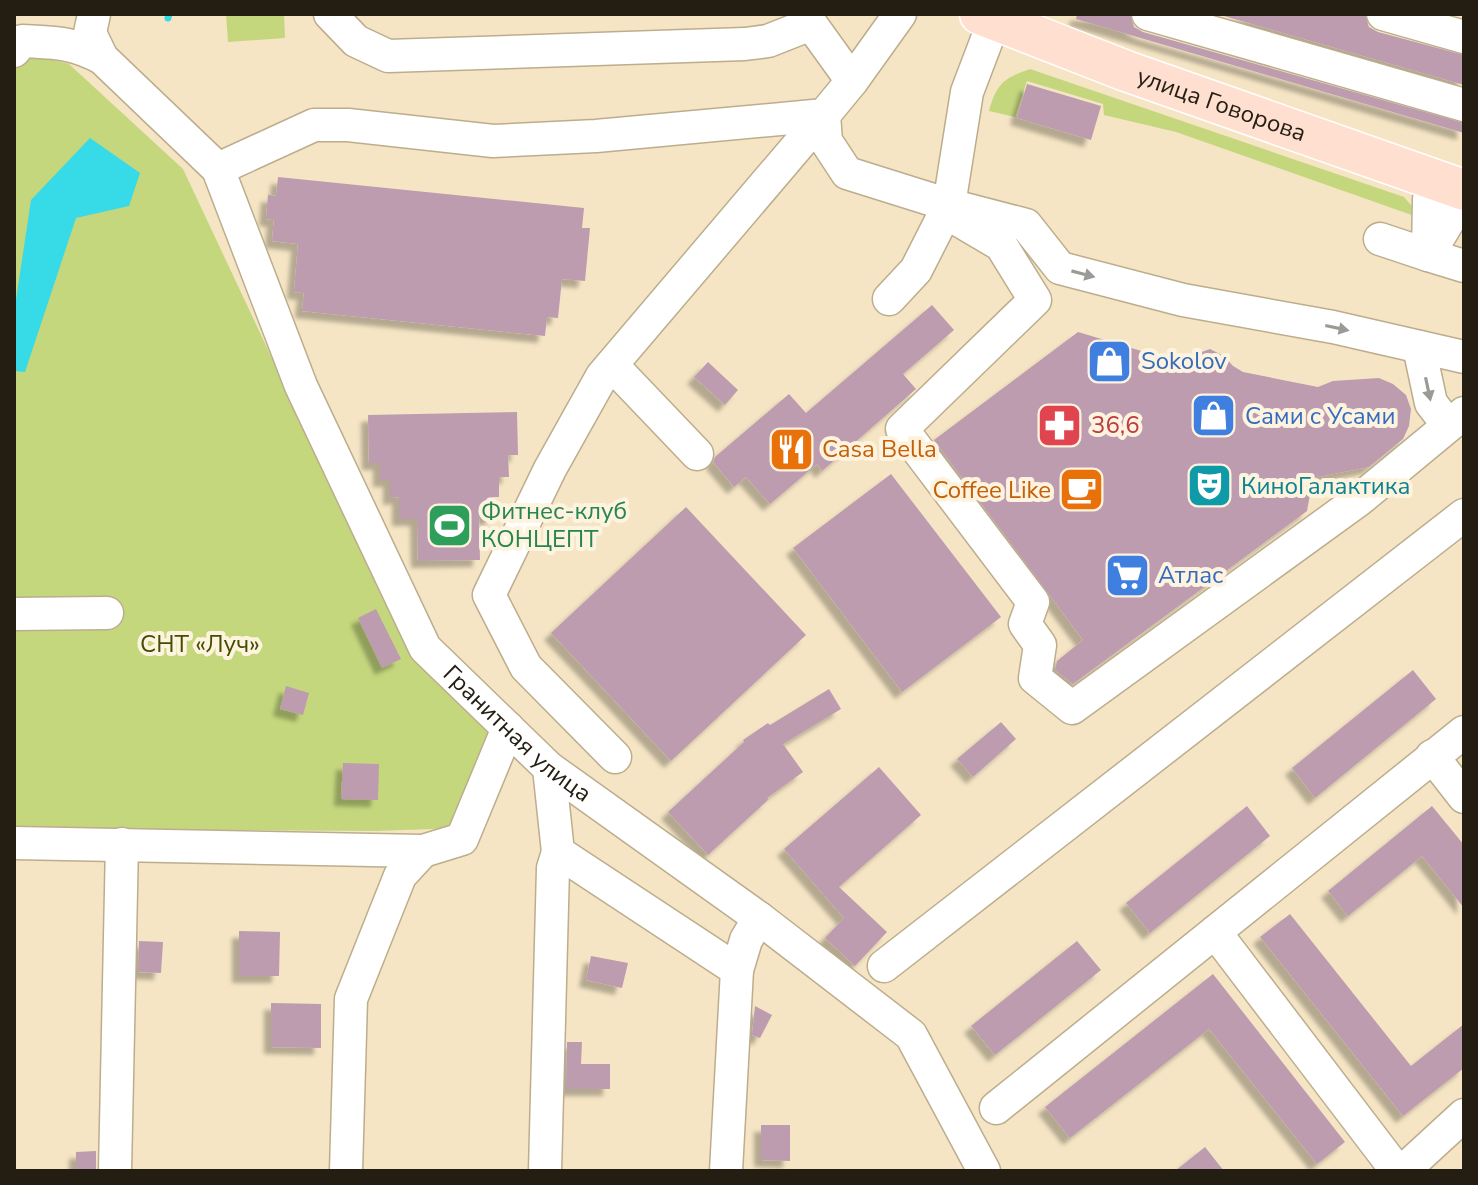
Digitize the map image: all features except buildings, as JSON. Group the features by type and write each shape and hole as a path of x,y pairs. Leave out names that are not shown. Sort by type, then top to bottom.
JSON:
{"main road":[{"name":"улица Говорова","path":"987,17 1126,71 1454,187"}],"street":[{"path":"94,14 90,33 102,58"},
{"path":"330,14 356,41 388,56 745,44 768,41 812,19 852,81"},
{"path":"615,757 526,667 489,595 550,469 602,376 852,81 900,14"},
{"path":"1148,14 1464,105"},
{"path":"1383,14 1464,37"},
{"path":"889,299 916,270 947,209 967,92 987,17"},
{"path":"14,51 22,41 47,42 79,46 102,58 218,169 314,125 348,125 493,141 596,136 824,115"},
{"path":"824,115 826,141 847,173 947,209 1026,225 1060,268 1183,300 1333,327 1464,357"},
{"name":"Гранитная улица","path":"218,169 301,386 425,648 549,768 759,918 911,1035 984,1171"},
{"path":"1428,255 1429,199 1454,187"},
{"path":"947,209 1001,245 1035,300 902,429 1033,602 1025,624 1040,645 1035,678 1072,708 1360,499 1456,419 1431,403 1419,347"},
{"path":"1380,239 1464,266"},
{"path":"612,365 697,454"},
{"path":"884,966 1464,515"},
{"path":"14,614 107,613"},
{"path":"14,843 423,851 462,839 508,728"},
{"path":"996,1108 1464,732"},
{"path":"1432,756 1464,797"},
{"path":"545,1171 553,868 558,852 549,768"},
{"path":"115,1171 122,844"},
{"path":"346,1171 351,999 400,876 423,851"},
{"path":"558,852 737,970"},
{"path":"726,1171 737,970 746,940 759,918"},
{"path":"1215,932 1400,1171 1464,1115"}],"green space":[{"path":"226,14 284,14 285,38 228,42"},
{"name":"СНТ «Луч»","path":"14,50 69,64 183,169 414,660 491,734 462,828 375,831 14,829"},
{"path":"1030,69 1404,197 1423,219 1176,132 1104,115 1103,104 1027,81 1015,117 989,111 1003,83"}],"water":[{"path":"90,138 140,173 129,206 76,218 25,372 14,371 14,313 31,200"}],"waterway":[{"path":"168,18 169,14"}],"place":[{"name":"Sokolov","path":"1110,361"},
{"name":"Сами с Усами","path":"1214,416"},
{"name":"36,6","path":"1060,425"},
{"name":"Casa Bella","path":"791,449"},
{"name":"КиноГалактика","path":"1210,486"},
{"name":"Coffee Like","path":"1082,490"},
{"name":"Фитнес-клуб КОНЦЕПТ","path":"450,525"},
{"name":"Атлас","path":"1127,575"}]}
